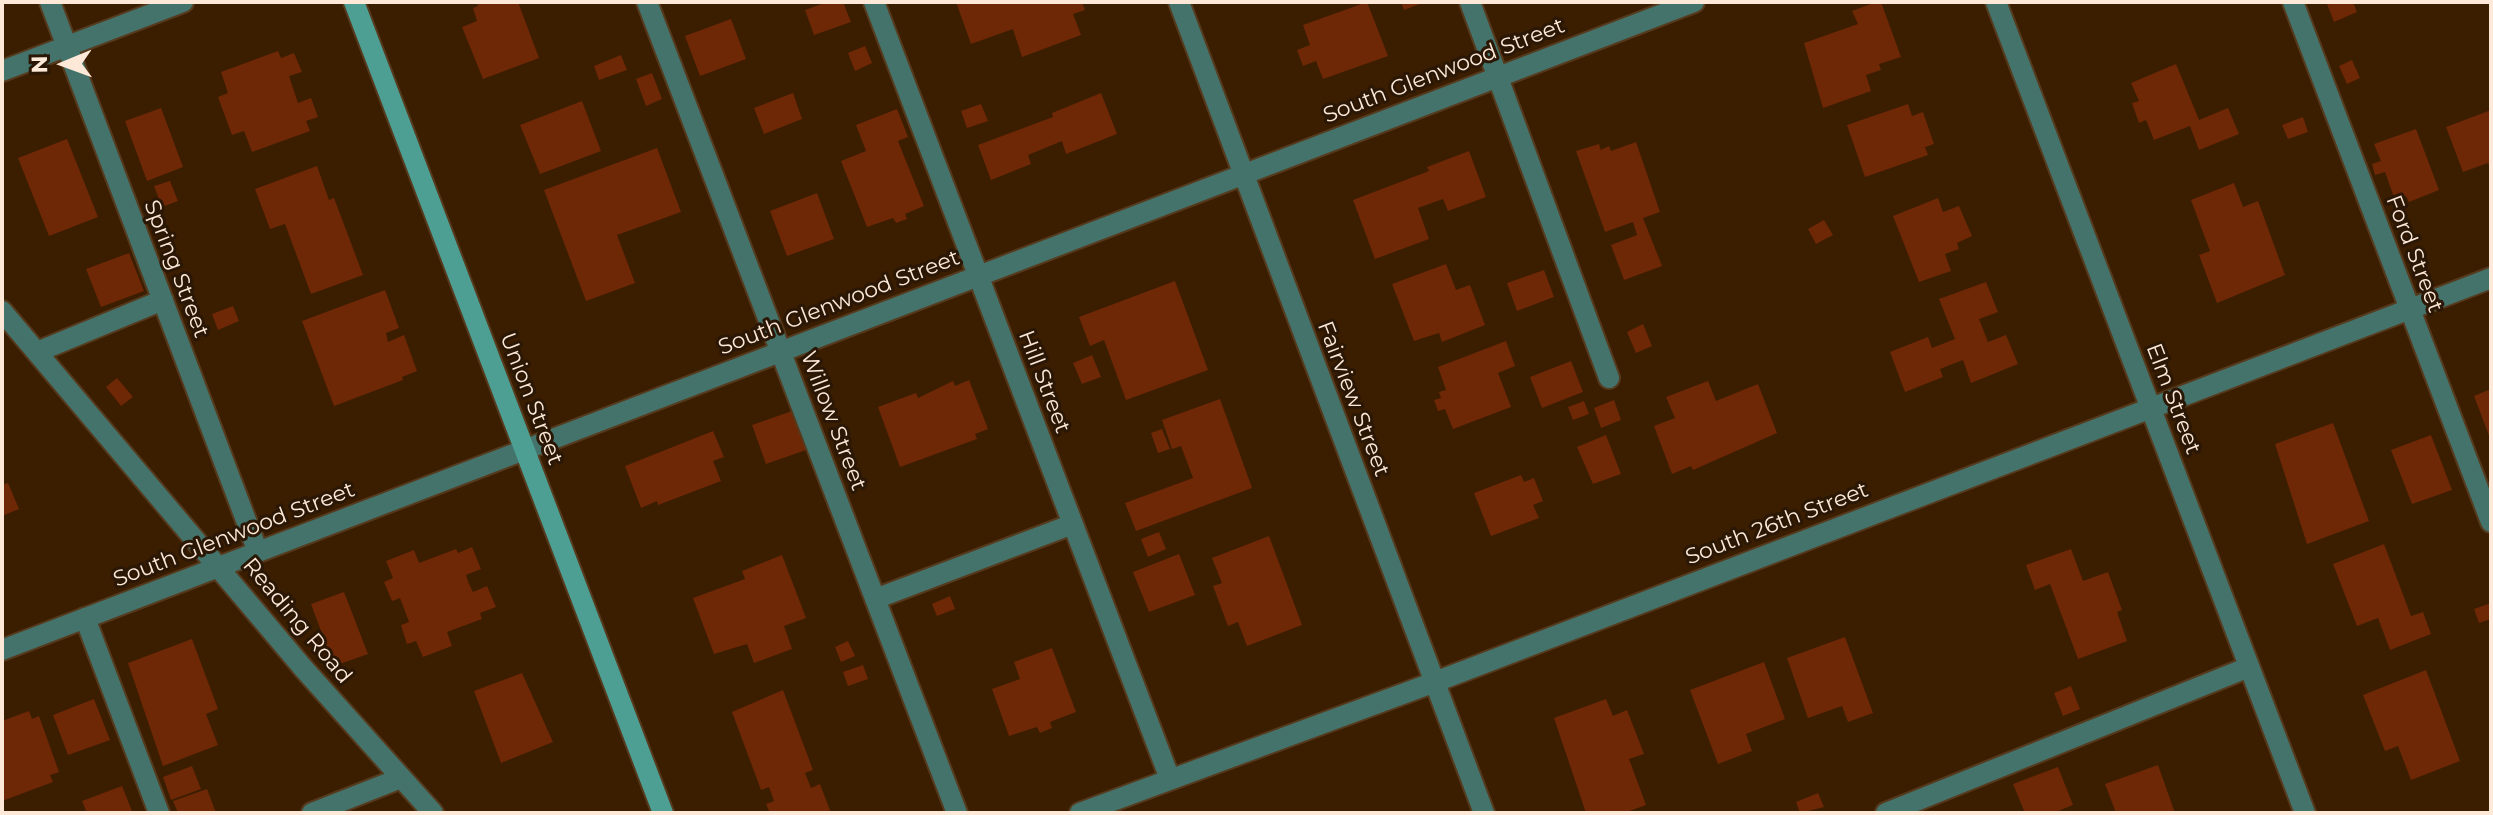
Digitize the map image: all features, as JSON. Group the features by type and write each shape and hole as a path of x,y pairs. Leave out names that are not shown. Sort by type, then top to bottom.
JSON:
{"street":[{"name":"Spring Street","path":"50,2 258,552"},
{"path":"2,71 183,2"},
{"name":"Union Street","path":"354,2 663,813"},
{"name":"Willow Street","path":"647,2 957,813"},
{"name":"Hill Street","path":"874,2 1170,779"},
{"name":"Fairview Street","path":"1179,2 1484,813"},
{"path":"1470,2 1609,378"},
{"name":"South Glenwood Street","path":"2,650 1693,2"},
{"name":"Elm Street","path":"1996,2 2305,813"},
{"name":"Ford Street","path":"2293,2 2491,522"},
{"name":"South 26th Street","path":"1080,813 1435,682 2491,278"},
{"path":"37,352 163,300"},
{"name":"Reading Road","path":"2,311 433,813"},
{"path":"875,599 1073,524"},
{"path":"85,618 159,813"},
{"path":"1886,813 2249,667"},
{"path":"312,813 401,778"}],"building":[{"path":"476,2 518,2 539,58 483,79 462,27 477,21 473,8 478,6"},
{"path":"827,2 843,2 851,22 814,35 805,10"},
{"path":"956,2 1082,2 1085,10 1073,14 1081,35 1022,57 1013,29 971,44"},
{"path":"1367,2 1388,56 1323,79 1316,61 1303,66 1297,50 1310,45 1303,25"},
{"path":"1401,2 1425,2 1404,10"},
{"path":"1881,2 1901,57 1879,64 1881,70 1866,75 1871,91 1823,108 1804,43 1858,24 1852,11"},
{"path":"2353,2 2357,12 2334,22 2327,4"},
{"path":"731,19 746,59 700,76 685,36"},
{"path":"865,46 872,63 855,71 848,53"},
{"path":"278,51 281,58 294,53 302,72 289,76 298,103 311,98 318,117 306,121 310,131 252,152 244,131 232,135 218,97 228,93 221,72"},
{"path":"621,55 627,70 599,80 594,66"},
{"path":"2352,60 2360,78 2347,84 2339,66"},
{"path":"2176,64 2199,120 2228,108 2239,134 2199,150 2190,126 2154,140 2146,120 2139,123 2132,103 2139,101 2131,83"},
{"path":"652,73 662,99 646,106 636,79"},
{"path":"793,93 802,119 764,134 754,108"},
{"path":"1101,93 1117,134 1066,154 1062,141 1028,155 1031,164 991,180 978,145 1053,117 1052,113"},
{"path":"582,101 601,151 540,174 520,125"},
{"path":"981,104 988,121 967,128 961,111"},
{"path":"1908,104 1912,116 1923,112 1934,144 1925,147 1928,155 1865,177 1847,125"},
{"path":"161,108 183,167 147,181 125,121"},
{"path":"897,109 908,137 898,141 924,206 905,214 907,219 896,223 893,218 867,227 841,161 866,151 856,125"},
{"path":"2491,110 2491,169 2488,163 2463,172 2446,127"},
{"path":"2303,117 2308,132 2288,139 2282,125"},
{"path":"2416,129 2439,190 2409,202 2406,196 2395,200 2385,172 2375,175 2372,164 2381,161 2374,144"},
{"path":"67,139 98,217 49,236 18,158"},
{"path":"1636,142 1660,212 1643,218 1662,266 1624,280 1611,245 1637,235 1633,222 1605,232 1576,151 1599,144 1601,150 1609,146 1611,151"},
{"path":"657,148 681,212 617,235 635,283 586,301 544,190"},
{"path":"1469,151 1486,197 1448,211 1443,199 1418,208 1429,239 1375,259 1353,200 1429,171 1427,167"},
{"path":"317,166 329,200 334,198 363,275 311,294 285,224 270,229 255,189"},
{"path":"170,181 178,201 162,207 154,186"},
{"path":"2234,183 2243,207 2258,201 2285,275 2217,303 2199,255 2210,251 2191,200"},
{"path":"817,193 834,239 787,256 770,211"},
{"path":"1938,198 1943,212 1959,206 1972,236 1957,243 1959,249 1945,254 1951,271 1919,282 1893,216"},
{"path":"1824,220 1833,235 1816,244 1808,229"},
{"path":"129,253 144,291 101,307 86,269"},
{"path":"1446,264 1456,290 1470,285 1485,325 1442,342 1439,333 1414,341 1392,284"},
{"path":"1544,270 1554,297 1517,311 1507,283"},
{"path":"1175,281 1208,370 1126,400 1104,340 1090,346 1079,317"},
{"path":"1986,282 1998,312 1979,319 1988,342 2006,335 2018,364 1971,383 1963,360 1940,369 1943,377 1905,392 1890,352 1928,337 1932,348 1955,339 1939,299"},
{"path":"385,290 399,328 386,333 388,342 404,335 417,371 402,377 403,380 334,406 302,321"},
{"path":"233,306 239,321 218,330 212,314"},
{"path":"1643,324 1652,346 1636,353 1627,332"},
{"path":"1506,341 1515,366 1498,373 1511,407 1453,429 1445,409 1438,411 1434,400 1441,398 1439,392 1446,390 1438,367"},
{"path":"1092,355 1101,377 1082,384 1073,363"},
{"path":"1571,361 1583,392 1542,408 1530,377"},
{"path":"117,378 133,397 121,406 106,387"},
{"path":"969,380 988,429 975,434 977,439 900,467 878,407 916,393 918,398 953,381 955,386"},
{"path":"1708,381 1716,401 1758,384 1777,433 1693,470 1691,466 1672,474 1654,426 1675,418 1666,397"},
{"path":"2491,389 2491,441 2474,396"},
{"path":"1220,399 1252,488 1136,531 1125,503 1193,478 1181,446 1172,449 1162,420"},
{"path":"1614,400 1621,420 1601,428 1594,408"},
{"path":"1584,401 1589,414 1573,420 1568,407"},
{"path":"795,410 809,449 766,464 752,425"},
{"path":"2333,423 2369,521 2307,544 2275,444"},
{"path":"1162,429 1170,449 1158,453 1151,433"},
{"path":"713,431 724,457 713,461 721,481 658,505 657,501 641,508 625,466"},
{"path":"1606,435 1621,474 1593,484 1577,447"},
{"path":"2431,435 2452,490 2412,504 2391,450"},
{"path":"1521,475 1524,482 1534,478 1543,501 1533,505 1539,518 1491,536 1474,493"},
{"path":"8,483 19,509 2,516 2,485"},
{"path":"1159,532 1166,549 1148,557 1141,539"},
{"path":"1269,536 1302,625 1247,646 1238,622 1228,626 1213,586 1222,583 1212,558"},
{"path":"2384,544 2411,616 2423,612 2431,634 2390,650 2378,618 2357,626 2333,564"},
{"path":"472,547 481,569 466,575 469,584 473,592 487,586 496,607 480,613 482,619 447,632 452,646 423,657 416,641 407,644 401,625 409,622 400,598 392,601 384,582 393,578 386,561 414,550 419,563 456,549 458,553"},
{"path":"2071,549 2083,581 2108,572 2122,610 2117,612 2127,641 2078,659 2050,584 2035,590 2026,565"},
{"path":"1179,554 1195,595 1149,612 1133,572"},
{"path":"782,555 806,618 784,626 792,649 754,663 747,644 714,654 693,598 745,579 742,571"},
{"path":"344,592 368,654 334,666 311,604"},
{"path":"950,596 955,609 937,616 932,604"},
{"path":"2491,603 2491,619 2479,623 2474,609"},
{"path":"1845,637 1873,713 1848,722 1842,706 1808,718 1787,658"},
{"path":"192,639 218,709 206,714 218,745 163,766 128,663"},
{"path":"848,641 855,656 841,662 835,647"},
{"path":"1052,648 1076,712 1050,722 1052,728 1040,733 1037,727 1009,736 992,689 1020,679 1014,662"},
{"path":"1764,662 1785,719 1746,734 1752,751 1718,764 1690,690"},
{"path":"863,665 868,679 848,686 843,672"},
{"path":"2426,670 2460,761 2411,780 2398,746 2385,751 2363,695"},
{"path":"522,673 553,742 501,763 474,691"},
{"path":"2071,686 2080,709 2063,716 2054,693"},
{"path":"783,690 813,770 805,773 811,788 820,784 831,813 770,813 766,804 774,801 769,787 761,790 732,712"},
{"path":"94,699 110,740 68,755 53,715"},
{"path":"1606,699 1613,716 1627,710 1644,754 1629,759 1646,805 1624,813 1586,813 1554,718"},
{"path":"29,711 32,719 39,716 59,772 50,775 53,782 2,801 2,721"},
{"path":"2158,765 2175,813 2116,813 2105,784"},
{"path":"192,766 201,789 171,800 163,777"},
{"path":"2058,767 2073,805 2053,813 2025,813 2013,784"},
{"path":"122,786 132,811 87,813 82,801"},
{"path":"207,789 216,813 178,813 173,801"},
{"path":"1818,793 1824,807 1800,813 1796,802"}]}
